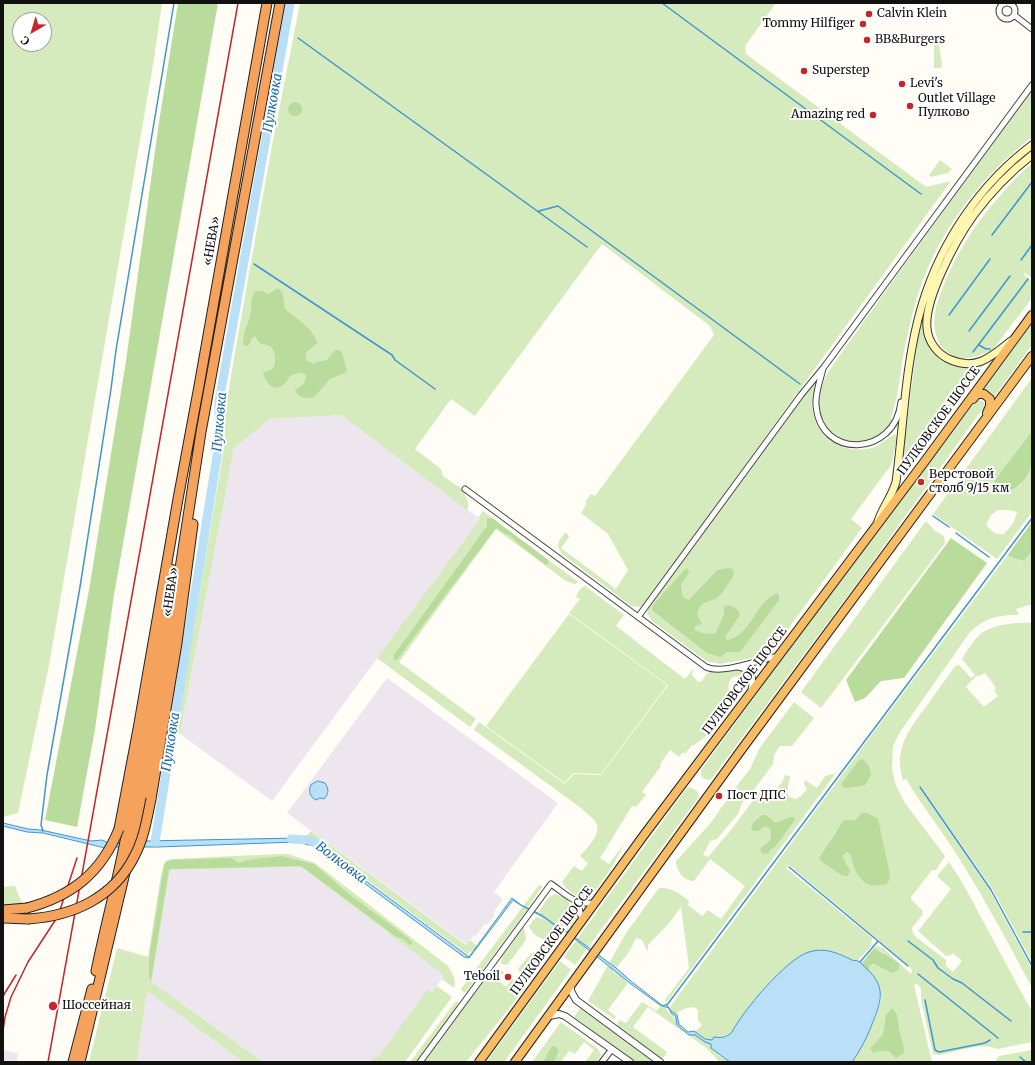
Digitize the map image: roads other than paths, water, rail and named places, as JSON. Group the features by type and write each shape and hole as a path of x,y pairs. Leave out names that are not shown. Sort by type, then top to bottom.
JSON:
{"highway":[{"name":"«НЕВА»","path":"138,796 162,639 182,482 267,3"},
{"name":"«НЕВА»","path":"138,796 178,635 206,433 210,388 280,3"},
{"name":"ПУЛКОВСКОЕ ШОССЕ","path":"479,1062 644,835 780,655 1032,315"},
{"path":"515,1062 739,753 1032,356"},
{"path":"965,407 977,394 984,394 990,398 990,406 982,424"},
{"path":"3,910 22,909 52,901 82,882 101,863 138,796"},
{"path":"3,918 28,919 55,916 87,904 110,888 129,866 136,855 141,841 138,796"},
{"path":"73,1062 92,988 122,855 138,796"},
{"path":"80,1062 138,796"}],"main road":[{"path":"877,524 882,511 893,492 896,482 909,371 922,306 938,263 969,210 982,193 997,176 1032,145"},
{"path":"1016,337 985,360 977,363 960,363 943,356 933,345 928,332 927,316 936,286 961,235 996,188 1017,166 1032,155"}],"street":[{"path":"1014,15 1032,28"},
{"path":"638,617 1032,85"},
{"path":"824,366 816,399 818,417 825,430 830,435 843,443 851,445 874,442 887,433 893,426 901,408 903,386 909,371"},
{"path":"465,489 706,667 718,669 734,667 780,655"},
{"path":"734,667 744,668 750,673 753,682 750,693"},
{"path":"420,1062 551,884 574,901 580,908 582,921"},
{"path":"574,901 582,904 596,903"},
{"path":"571,985 573,996 576,1000 660,1062"},
{"path":"549,1016 559,1014 565,1016 630,1062"},
{"path":"602,1062 612,1049"}],"water":[{"path":"318,781 325,783 328,791 324,799 320,798 316,800 311,796 310,789 311,785"},
{"path":"3,823 91,841 102,840 111,844 144,841 298,838 313,842 469,957 512,898 521,905 542,915 561,929 520,905 513,900 469,958 464,957 314,846 296,842 105,848 43,833 27,832 3,826"},
{"path":"561,929 565,930 616,968 663,1006 631,984"},
{"path":"820,950 826,950 859,962 874,976 880,990 879,1004 874,1019 863,1045 852,1062 730,1062 711,1048 711,1044 695,1035 689,1035 677,1025 676,1017 671,1013 669,1008 677,1015 679,1024 688,1032 694,1031 705,1039 712,1040 714,1037 726,1036 732,1032 755,999 789,964 800,956 809,952"}],"waterway":[{"path":"43,831 41,825 47,775 80,587 116,350 174,3"},
{"name":"Пулковка","path":"155,842 219,444 219,402 290,3"},
{"path":"662,3 921,194"},
{"path":"298,38 587,247"},
{"path":"992,235 1032,182"},
{"path":"539,211 558,206 800,384"},
{"path":"1021,260 1032,245"},
{"path":"949,315 990,259"},
{"path":"254,264 392,355 395,360 435,389"},
{"path":"969,331 1010,276"},
{"path":"973,352 1028,279"},
{"path":"979,345 986,349 990,349"},
{"path":"933,516 949,527"},
{"path":"667,1005 1032,518"},
{"path":"956,533 989,557"},
{"path":"920,787 991,890 1032,966"},
{"name":"Волковка","path":"291,839 310,840 322,848"},
{"path":"789,867 908,966"},
{"path":"1023,932 1032,932"},
{"path":"860,962 878,941"},
{"path":"908,941 933,960 938,968 953,979 962,983 1011,1021"},
{"path":"918,974 998,1038"},
{"path":"925,1000 935,1050 939,1052 985,1043 990,1040"},
{"path":"1020,1057 1026,1062"}],"railway":[{"path":"48,1062 238,3"},
{"path":"3,1031 5,1017 11,997 28,962 58,916 77,858"},
{"path":"3,996 16,975"}],"place":[{"name":"Calvin Klein","path":"869,14"},
{"name":"Tommy Hilfiger","path":"863,24"},
{"name":"BB&Burgers","path":"867,40"},
{"name":"Superstep","path":"804,71"},
{"name":"Levi's","path":"902,84"},
{"name":"Outlet Village Пулково","path":"910,106"},
{"name":"Amazing red","path":"873,115"},
{"name":"Верстовой столб 9/15 км","path":"921,482"},
{"name":"Пост ДПС","path":"719,796"},
{"name":"Teboil","path":"508,977"},
{"name":"Шоссейная","path":"53,1006"}]}
